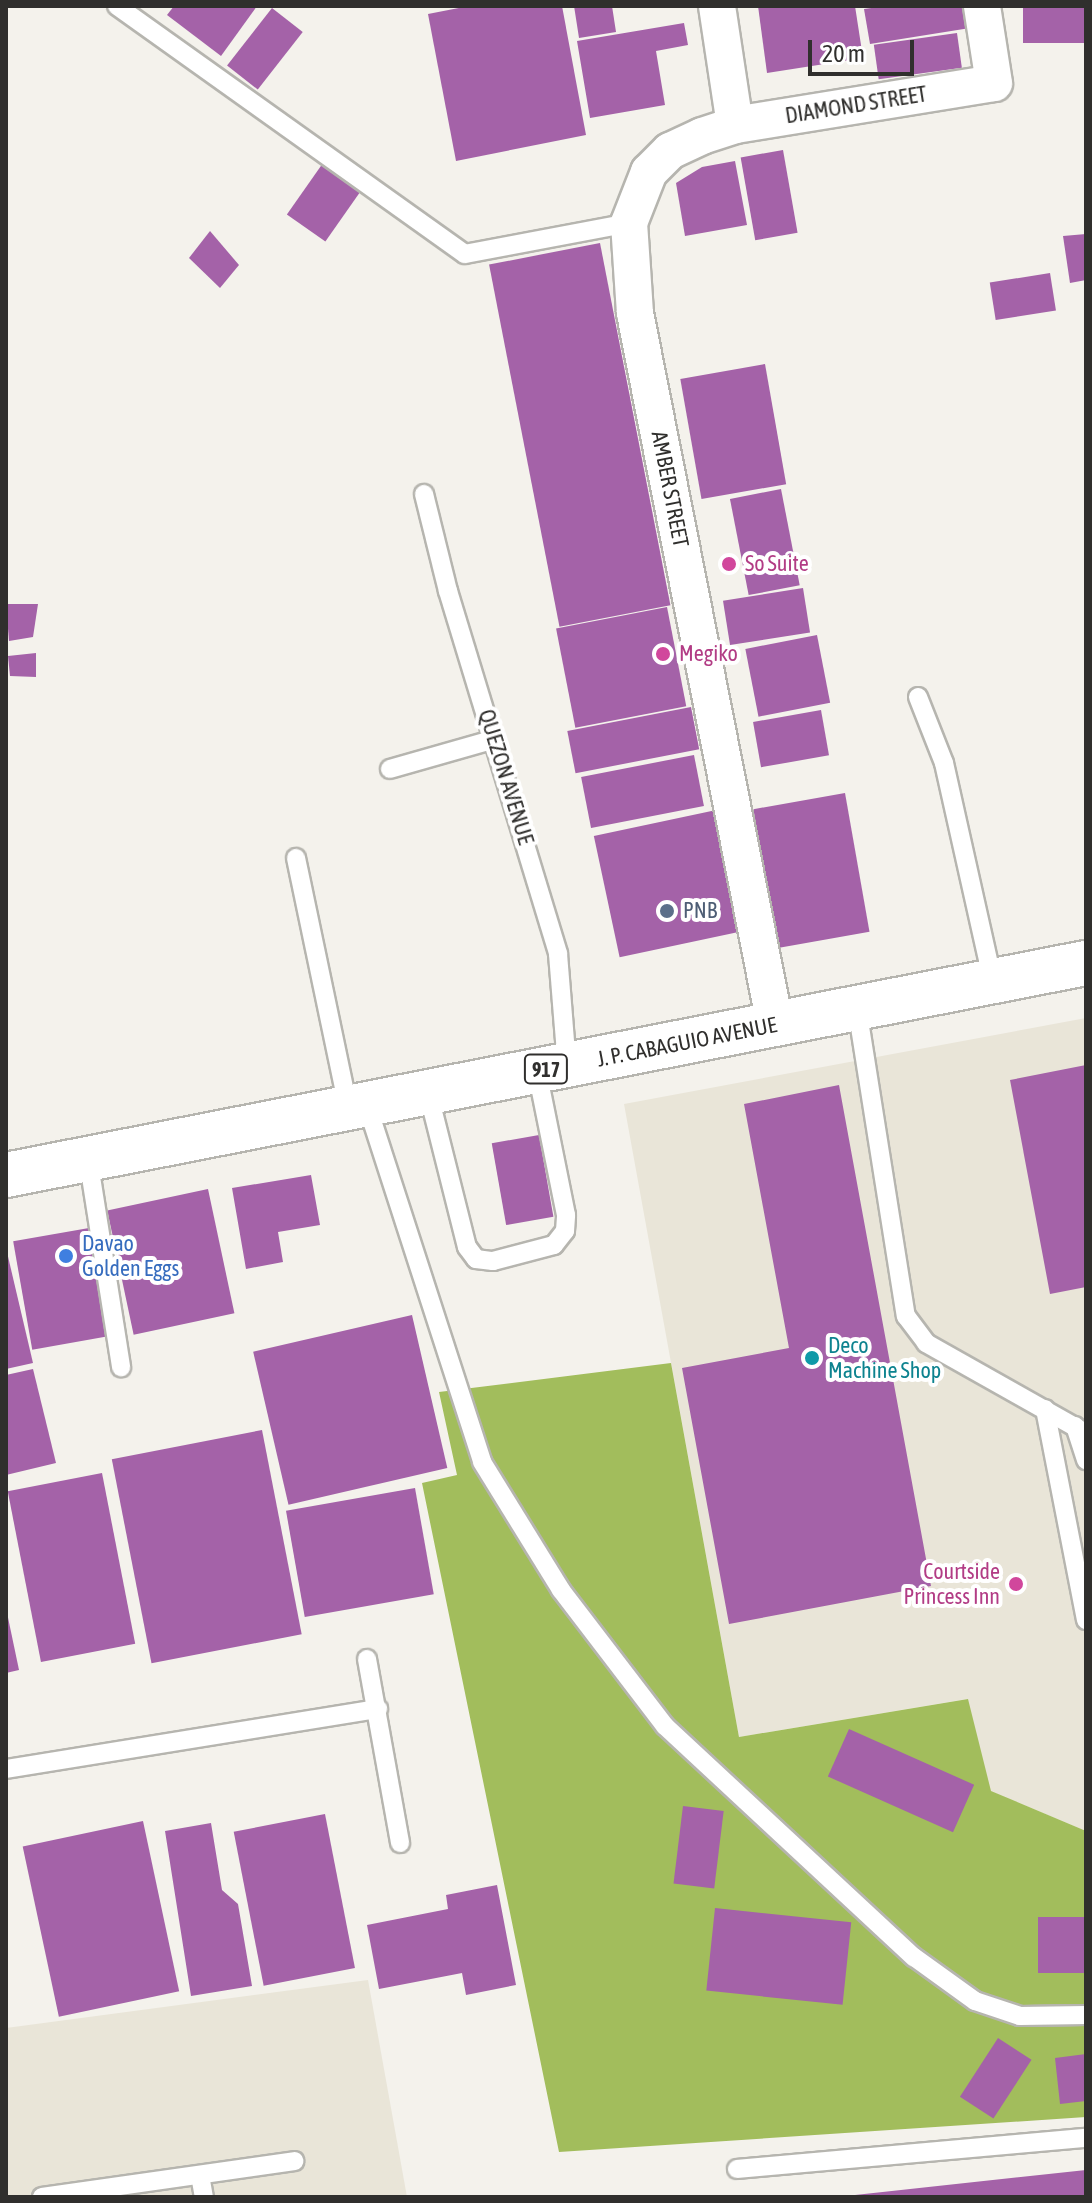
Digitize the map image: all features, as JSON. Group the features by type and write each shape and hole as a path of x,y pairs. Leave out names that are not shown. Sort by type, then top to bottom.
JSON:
{"main road":[{"name":"J. P. CABAGUIO AVENUE","path":"6,1175 1086,963"}],"street":[{"path":"717,6 735,125"},
{"name":"DIAMOND STREET","path":"735,125 994,83 982,6"},
{"name":"AMBER STREET","path":"735,125 670,151 649,172 629,223 635,313 775,1024"}],"lane":[{"path":"117,6 465,254 629,223"},
{"name":"QUEZON AVENUE","path":"424,494 448,591 558,954 552,1068 566,1215 565,1231 554,1245 493,1261 476,1259 467,1247 428,1092"},
{"path":"918,697 944,763 993,982"},
{"path":"390,769 495,739"},
{"path":"296,858 358,1106 482,1462 561,1590 665,1726 914,1957 975,2001 1020,2016 1086,2015"},
{"path":"857,1008 906,1316 926,1343 1080,1430 1086,1460"},
{"path":"88,1158 121,1367"},
{"path":"1045,1409 1086,1620"},
{"path":"367,1659 400,1843"},
{"path":"6,1769 378,1709"},
{"path":"737,2169 1086,2138"},
{"path":"42,2197 294,2161"},
{"path":"200,2175 204,2197"}],"shaded area":[{"path":"1086,1018 1086,1831 990,1791 967,1699 739,1737 624,1104"},
{"path":"368,1980 407,2197 6,2197 6,2028"}],"green space":[{"path":"671,1363 739,1737 968,1699 991,1791 1086,1831 1086,2117 559,2152 422,1483 457,1475 439,1392"}],"building":[{"path":"174,6 257,6 221,56 167,15"},
{"path":"469,6 562,6 586,135 456,161 428,14"},
{"path":"574,6 612,6 616,32 579,38"},
{"path":"758,6 855,6 863,58 767,73"},
{"path":"966,6 970,28 870,44 864,9"},
{"path":"1023,6 1086,6 1086,43 1023,43"},
{"path":"272,8 303,32 258,90 227,66"},
{"path":"684,23 688,45 656,51 665,105 590,118 577,41"},
{"path":"957,33 962,68 879,79 874,45"},
{"path":"783,150 798,233 755,240 741,157"},
{"path":"735,161 747,225 685,236 676,183 702,167"},
{"path":"323,163 362,190 325,242 287,215"},
{"path":"210,231 239,265 220,288 189,258"},
{"path":"1086,234 1086,280 1070,283 1063,236"},
{"path":"600,243 670,605 559,627 489,265"},
{"path":"1050,273 1056,311 996,320 990,283"},
{"path":"765,364 786,484 701,499 680,379"},
{"path":"781,489 800,585 749,595 730,499"},
{"path":"803,588 810,632 730,645 723,601"},
{"path":"6,604 38,604 33,637 9,641"},
{"path":"667,607 686,706 575,728 556,629"},
{"path":"817,635 830,703 759,717 745,649"},
{"path":"36,653 36,677 10,676 8,656"},
{"path":"691,707 699,749 576,773 567,731"},
{"path":"821,710 829,755 761,767 753,722"},
{"path":"694,755 704,806 591,828 581,777"},
{"path":"845,793 869,932 778,948 753,809"},
{"path":"721,809 747,930 620,957 594,836"},
{"path":"1086,1065 1086,1287 1050,1294 1010,1080"},
{"name":"Deco Machine Shop","path":"839,1085 931,1586 729,1624 682,1368 789,1348 744,1104"},
{"path":"539,1135 553,1217 506,1225 492,1143"},
{"path":"311,1175 320,1225 278,1232 283,1262 246,1269 232,1188"},
{"path":"208,1189 234,1313 134,1335 107,1210"},
{"path":"89,1228 108,1336 32,1350 13,1241"},
{"path":"6,1248 33,1363 6,1369"},
{"path":"412,1315 447,1468 288,1505 253,1352"},
{"path":"33,1369 56,1463 6,1475 6,1375"},
{"path":"262,1430 302,1634 151,1663 112,1459"},
{"path":"102,1473 135,1644 41,1662 8,1491"},
{"path":"415,1488 434,1594 305,1617 286,1511"},
{"path":"6,1608 19,1670 6,1673"},
{"path":"849,1729 974,1785 953,1832 828,1777"},
{"path":"683,1806 724,1811 714,1888 673,1883"},
{"path":"325,1814 355,1968 264,1986 234,1832"},
{"path":"143,1821 179,1991 59,2017 23,1847"},
{"path":"211,1823 222,1890 238,1904 252,1986 191,1996 165,1831"},
{"path":"497,1885 516,1985 466,1995 462,1973 379,1989 367,1925 448,1909 446,1895"},
{"path":"715,1908 851,1922 843,2005 706,1991"},
{"path":"1038,1917 1086,1917 1086,1973 1038,1973"},
{"path":"998,2038 1032,2060 993,2118 960,2097"},
{"path":"1086,2054 1086,2101 1060,2104 1055,2058"},
{"path":"1086,2170 1086,2197 855,2197 855,2195"}],"place":[{"name":"So Suite","path":"729,564"},
{"name":"Megiko","path":"663,654"},
{"name":"PNB","path":"667,911"},
{"name":"Davao Golden Eggs","path":"66,1256"},
{"name":"Deco Machine Shop","path":"812,1358"},
{"name":"Courtside Princess Inn","path":"1016,1584"}]}
